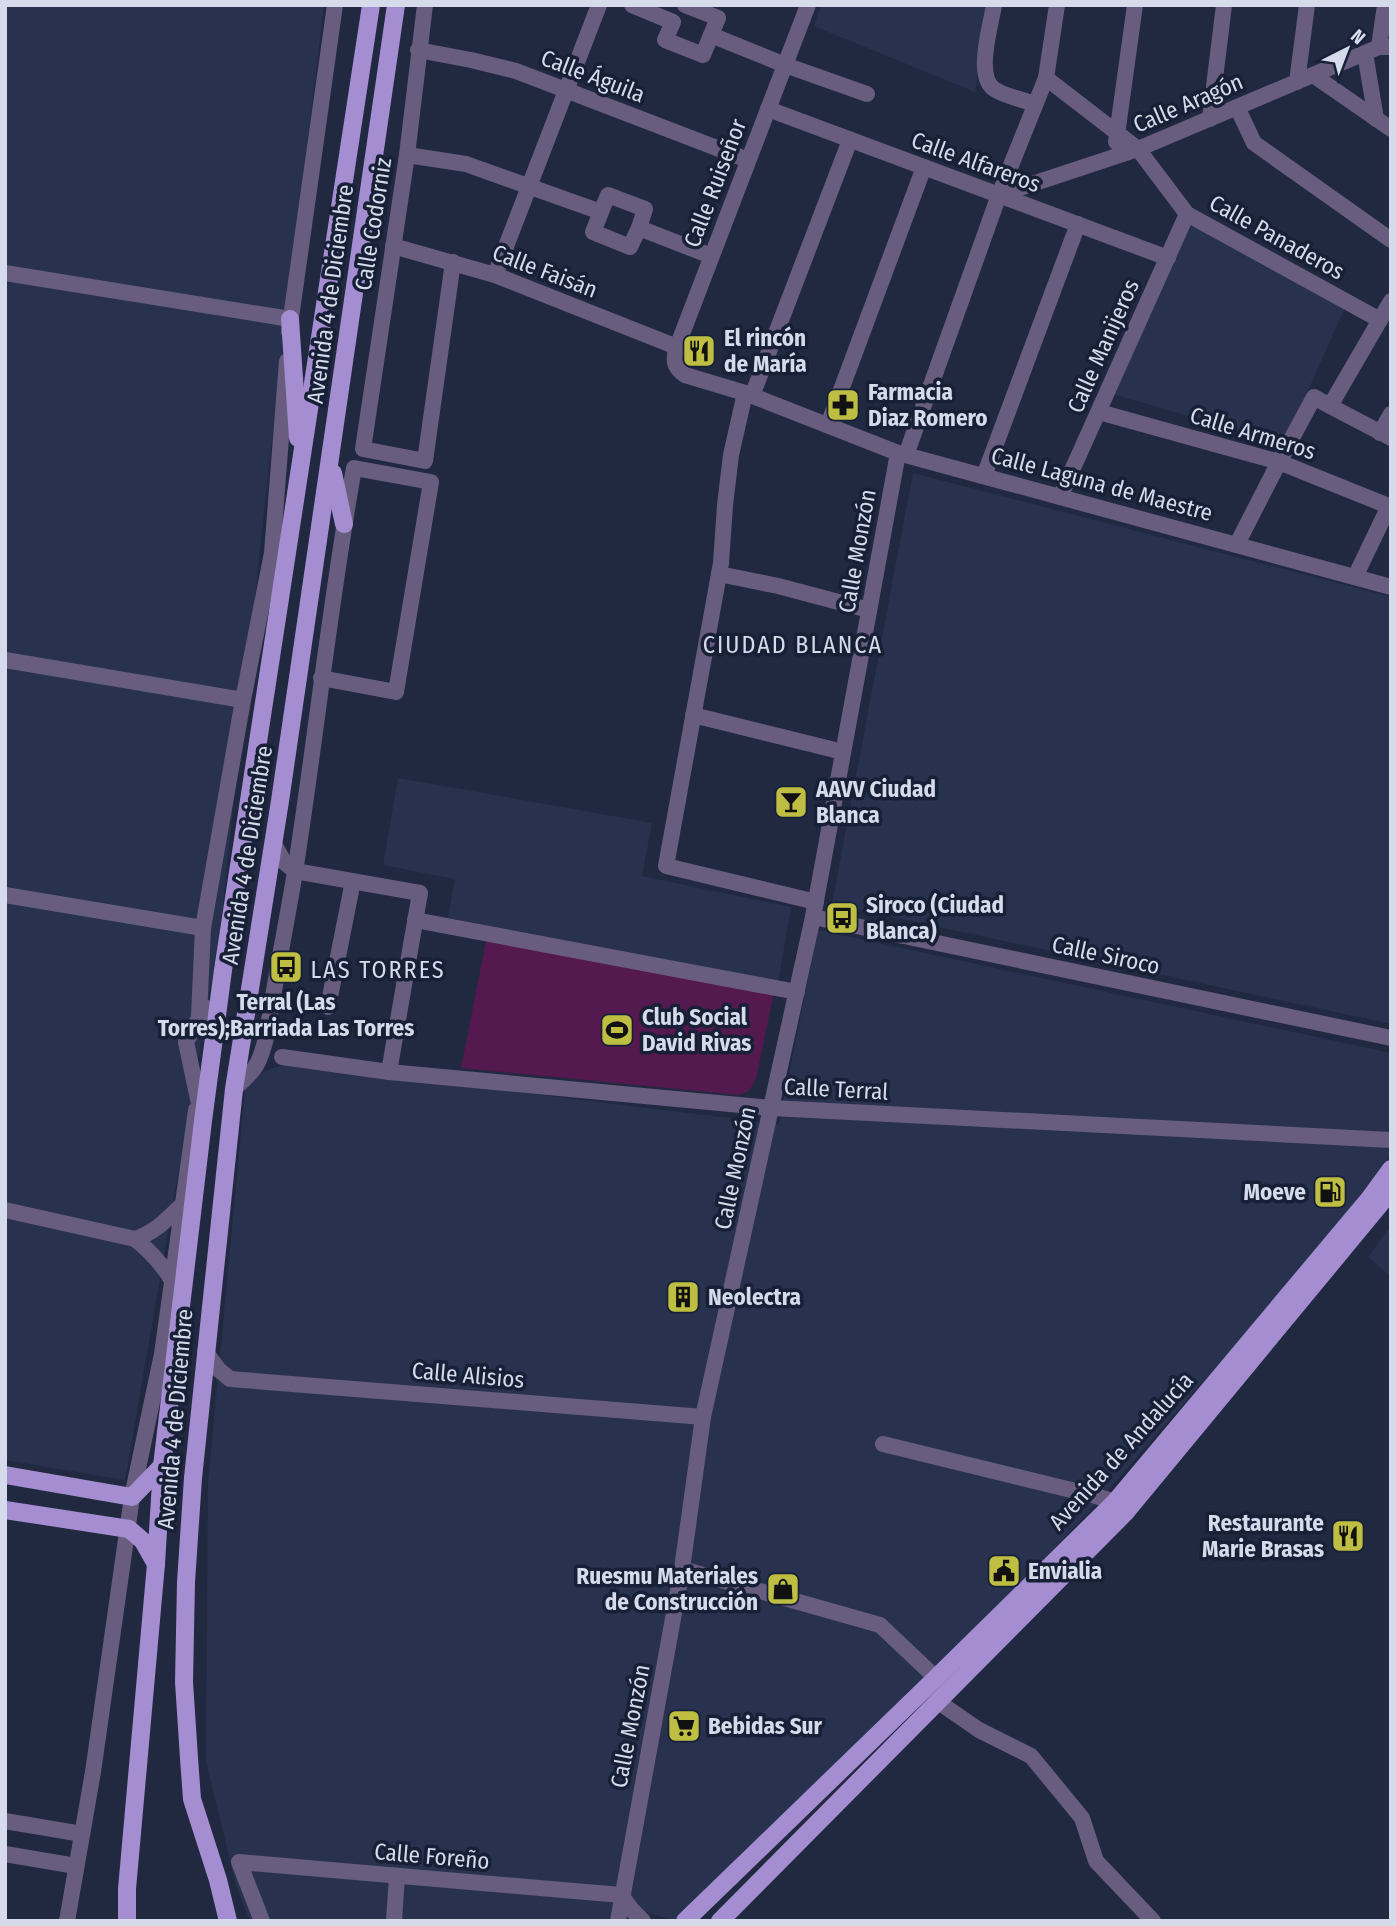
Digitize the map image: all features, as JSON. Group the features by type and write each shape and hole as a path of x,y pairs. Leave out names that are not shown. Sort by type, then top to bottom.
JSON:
{"main road":[{"name":"Avenida 4 de Diciembre","path":"127,1921 127,1889 156,1564 162,1466 203,1121 223,970 371,5"},
{"name":"Avenida 4 de Diciembre","path":"228,1921 192,1799 184,1682 186,1582 193,1478 234,1089 274,844 396,5"},
{"path":"290,319 300,472"},
{"path":"330,462 344,524"},
{"name":"Avenida de Andalucía","path":"685,1921 1115,1502 1369,1199 1391,1169"},
{"name":"Avenida de Andalucía","path":"720,1921 1125,1513 1391,1191"},
{"path":"5,1475 132,1497 162,1466"},
{"path":"5,1510 129,1529 143,1541 156,1564"}],"street":[{"path":"199,1016 203,928 272,553 290,319 335,5"},
{"name":"Calle Codorniz","path":"425,5 407,155 363,449 425,461 453,262"},
{"path":"495,275 599,5"},
{"path":"632,5 673,22"},
{"path":"680,5 665,40 703,55 718,18 685,5"},
{"name":"Calle Ruiseñor","path":"677,346 808,5"},
{"path":"994,5 984,66 986,81 995,90 1035,104"},
{"name":"Calle Monzón","path":"618,1921 682,1569 704,1417 797,992 869,610 902,454 1046,78 1057,5"},
{"path":"1114,157 1135,5"},
{"path":"1210,119 1224,5"},
{"path":"1297,82 1307,5"},
{"path":"1376,119 1378,49 1385,5"},
{"path":"711,36 867,94"},
{"name":"Calle Aragón","path":"999,195 1138,149 1378,49"},
{"name":"Calle Águila","path":"418,50 516,71 748,160"},
{"path":"1313,75 1391,129"},
{"name":"Calle Panaderos","path":"1046,78 1138,149 1187,214 1380,320"},
{"path":"1237,107 1254,142 1391,240"},
{"name":"Calle Alfareros","path":"768,109 1168,258"},
{"path":"843,752 693,716 719,574 731,455 748,394 850,140"},
{"path":"407,155 466,163 601,212"},
{"path":"828,425 924,167"},
{"path":"608,195 645,209 639,228 630,247 593,232 608,195"},
{"name":"Calle Manijeros","path":"1060,497 1187,214"},
{"path":"984,476 1078,224"},
{"path":"639,228 712,256"},
{"name":"Calle Faisán","path":"393,246 495,275 677,346"},
{"path":"5,273 290,319"},
{"path":"1330,406 1391,300"},
{"name":"Calle Laguna de Maestre","path":"677,346 674,364 685,375 748,394 902,454 1391,587"},
{"path":"1237,544 1314,397 1385,435 1391,414"},
{"name":"Calle Armeros","path":"1098,412 1279,461 1390,507"},
{"path":"252,1073 262,1057 267,1034 295,871 321,678 354,468 431,482 396,692 321,678"},
{"path":"1355,577 1390,507"},
{"path":"719,574 778,586 869,610"},
{"path":"5,660 243,700"},
{"name":"Calle Siroco","path":"693,716 666,866 814,909 1391,1038"},
{"path":"274,844 284,862 295,871 420,893 389,1072"},
{"path":"328,1007 353,881"},
{"path":"5,895 203,928"},
{"path":"415,920 797,992"},
{"path":"203,1121 186,1042 223,970"},
{"path":"234,1089 252,1073 282,1057 267,1034"},
{"name":"Calle Terral","path":"282,1057 389,1072 772,1108 1391,1140"},
{"path":"67,1921 93,1772 132,1497 162,1354 198,1097"},
{"path":"135,1239 147,1235 165,1223 183,1205"},
{"path":"5,1210 135,1239 150,1251 173,1282"},
{"name":"Calle Alisios","path":"205,1351 219,1370 230,1379 704,1417"},
{"path":"883,1444 1115,1502"},
{"path":"682,1569 880,1625 936,1678"},
{"path":"937,1702 979,1730 1031,1756 1082,1818 1096,1861 1153,1921"},
{"path":"5,1821 82,1834"},
{"path":"5,1854 76,1866"},
{"name":"Calle Foreño","path":"262,1921 239,1862 621,1895"},
{"path":"394,1921 397,1876"},
{"path":"621,1895 643,1921"}],"shaded area":[{"path":"5,5 324,5 268,474 220,933 125,1480 5,1460"},
{"path":"821,5 988,5 975,92 814,26"},
{"path":"1190,223 1345,308 1284,444 1113,394"},
{"path":"913,473 1391,597 1391,1024 832,904"},
{"path":"398,778 652,823 642,876 791,907 778,983 448,918 455,879 383,865"},
{"path":"818,930 1391,1053 1391,1155 1328,1237 1265,1311 1094,1506 993,1614 674,1921 644,1911 631,1921 250,1921 236,1885 206,1761 208,1484 245,1090 261,1073 285,1064 779,1124"},
{"name":"Club Social David Rivas","path":"487,936 774,992 756,1079 749,1091 739,1095 461,1068"},
{"path":"1391,1225 1391,1277 1368,1257"}],"place":[{"name":"El rincón de María","path":"699,351"},
{"name":"Farmacia Diaz Romero","path":"843,405"},
{"name":"AAVV Ciudad Blanca","path":"791,802"},
{"name":"Siroco (Ciudad Blanca)","path":"842,918"},
{"name":"Terral (Las Torres);Barriada Las Torres","path":"286,967"},
{"name":"Club Social David Rivas","path":"617,1030"},
{"name":"Moeve","path":"1330,1192"},
{"name":"Neolectra","path":"683,1297"},
{"name":"Restaurante Marie Brasas","path":"1348,1536"},
{"name":"Envialia","path":"1004,1571"},
{"name":"Ruesmu Materiales de Construcción","path":"783,1589"},
{"name":"Bebidas Sur","path":"684,1726"}],"district":[{"name":"CIUDAD BLANCA","path":"793,645"},
{"name":"LAS TORRES","path":"378,970"}]}
